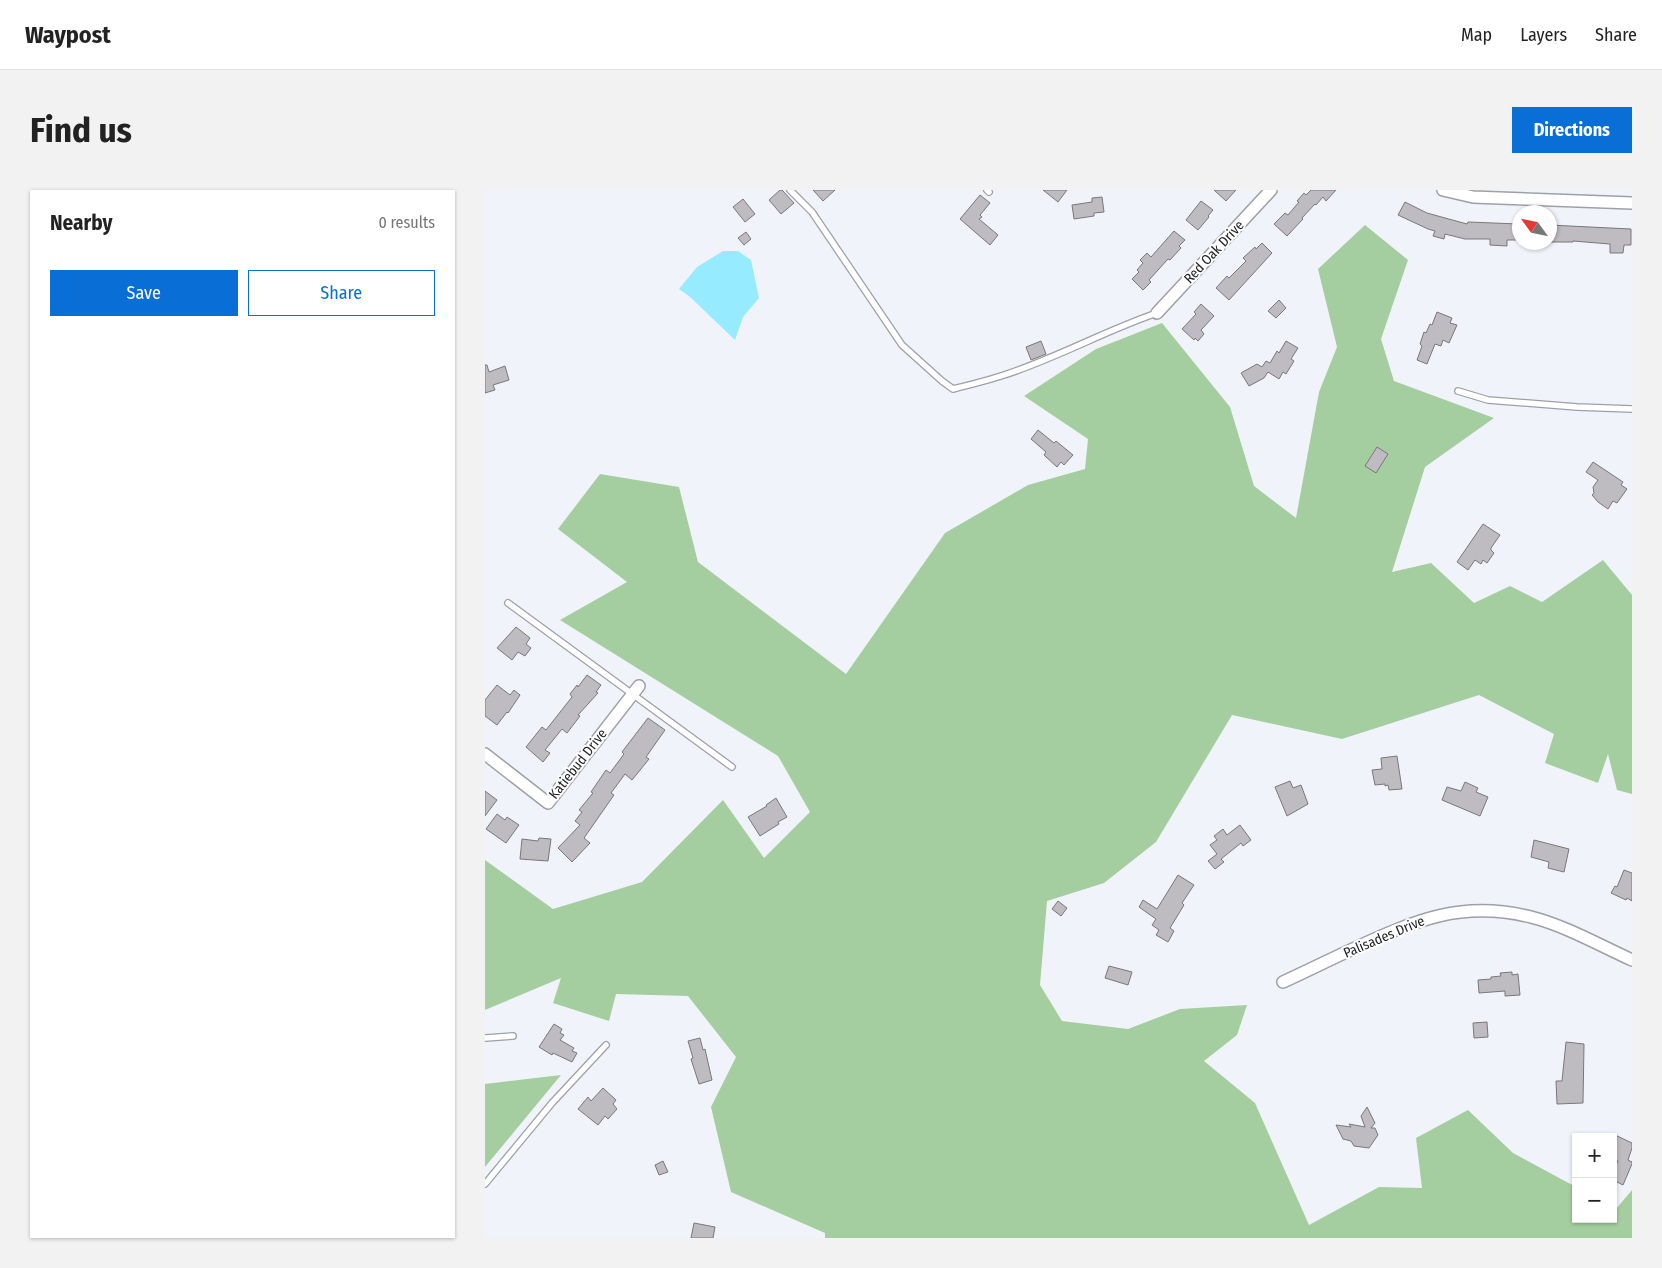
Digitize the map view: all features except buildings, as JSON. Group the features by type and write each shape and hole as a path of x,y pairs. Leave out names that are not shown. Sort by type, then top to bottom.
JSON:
{"street":[{"name":"Red Oak Drive","path":"1157,313 1271,190"},
{"path":"1443,190 1473,197 1632,203"},
{"name":"Katiebud Drive","path":"485,754 549,803 636,690"},
{"name":"Palisades Drive","path":"1283,982 1415,921 1463,912 1497,912 1532,917 1555,925 1632,960"}],"lane":[{"path":"790,190 812,212 902,345 941,381 953,389 1001,376 1123,325 1157,313"},
{"path":"1459,391 1488,400 1632,409"},
{"path":"508,603 636,690 732,767"},
{"path":"485,1038 513,1036"},
{"path":"485,1184 552,1103 606,1046"}],"green space":[{"path":"1365,225 1408,260 1381,339 1394,381 1494,418 1425,467 1392,572 1431,563 1474,603 1510,586 1542,602 1603,560 1632,595 1632,794 1617,790 1608,754 1598,783 1545,763 1554,734 1479,695 1342,739 1232,715 1156,842 1104,883 1047,901 1040,985 1062,1021 1128,1029 1180,1009 1247,1005 1237,1035 1204,1061 1255,1103 1309,1225 1379,1187 1422,1188 1416,1138 1468,1110 1513,1153 1572,1185 1572,1223 1617,1223 1617,1208 1632,1190 1632,1238 825,1238 825,1233 731,1192 711,1107 736,1057 688,996 616,994 609,1021 553,1003 561,978 485,1010 485,860 553,909 642,882 723,800 764,858 810,812 778,756 560,620 627,582 558,529 600,474 679,487 698,562 846,674 945,533 1028,485 1085,469 1088,439 1024,396 1096,349 1162,323 1230,407 1254,486 1296,518 1319,392 1337,347 1318,269"},
{"path":"561,1075 485,1167 485,1084"}],"water":[{"path":"723,251 738,251 751,260 759,298 743,317 735,340 689,296 679,289 697,267"}]}
